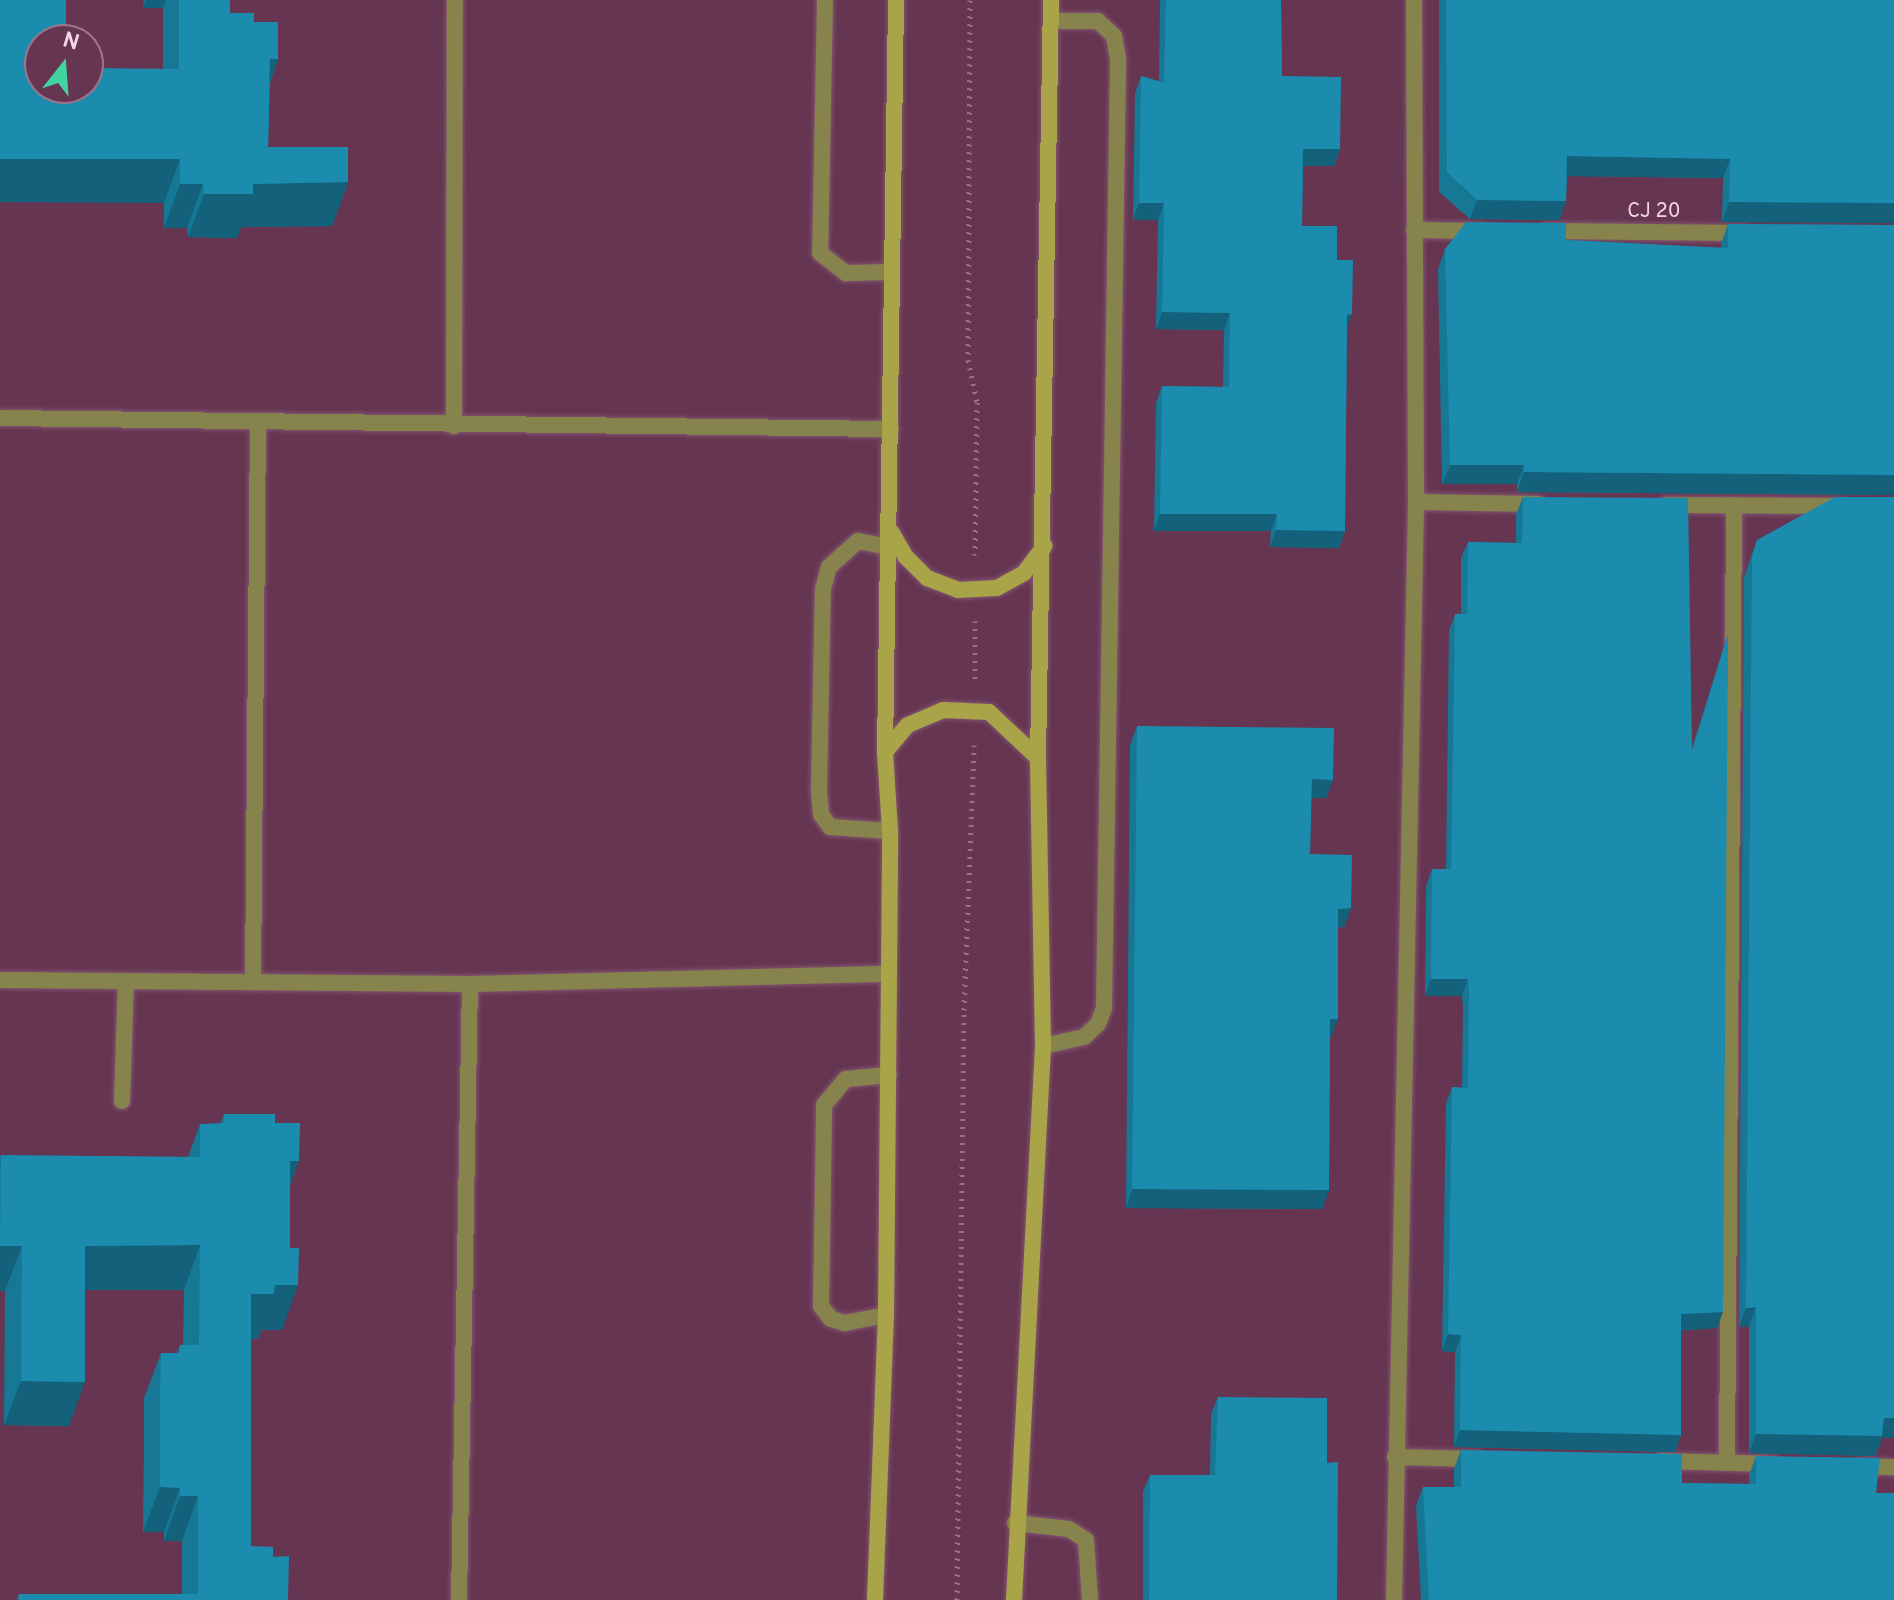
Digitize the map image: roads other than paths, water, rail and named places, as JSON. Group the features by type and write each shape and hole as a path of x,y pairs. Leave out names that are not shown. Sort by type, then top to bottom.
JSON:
{"main road":[{"path":"875,1600 886,1315 890,831 885,752 891,539 891,272 896,0"},
{"path":"1014,1600 1015,1523 1043,1046 1038,758 1051,0"},
{"path":"891,539 927,578 958,590 997,588 1024,573 1044,546"},
{"path":"885,752 908,725 943,710 976,711 989,712 1038,758"}],"street":[{"path":"454,426 455,0"},
{"path":"825,0 820,253 846,273 891,272"},
{"path":"1394,1600 1416,502 1414,0"},
{"path":"1043,1046 1084,1037 1098,1024 1104,1008 1118,59 1114,36 1098,21 1051,21"},
{"path":"1414,230 1491,231"},
{"name":"CJ 20","path":"1522,231 1770,233"},
{"path":"0,418 891,429"},
{"path":"253,981 258,423"},
{"path":"1416,502 1559,504"},
{"path":"1654,505 1865,506"},
{"path":"1727,1463 1734,505"},
{"path":"890,831 830,827 821,814 819,789 823,589 829,567 858,541 891,539"},
{"path":"0,980 470,984 889,974"},
{"path":"122,1101 126,982"},
{"path":"459,1600 470,984"},
{"path":"886,1315 845,1323 831,1319 821,1306 824,1105 846,1079 889,1075"},
{"path":"1395,1457 1490,1459"},
{"path":"1648,1461 1788,1464"},
{"path":"1848,1466 1894,1467"},
{"path":"1015,1523 1069,1529 1086,1540 1090,1600"}]}
